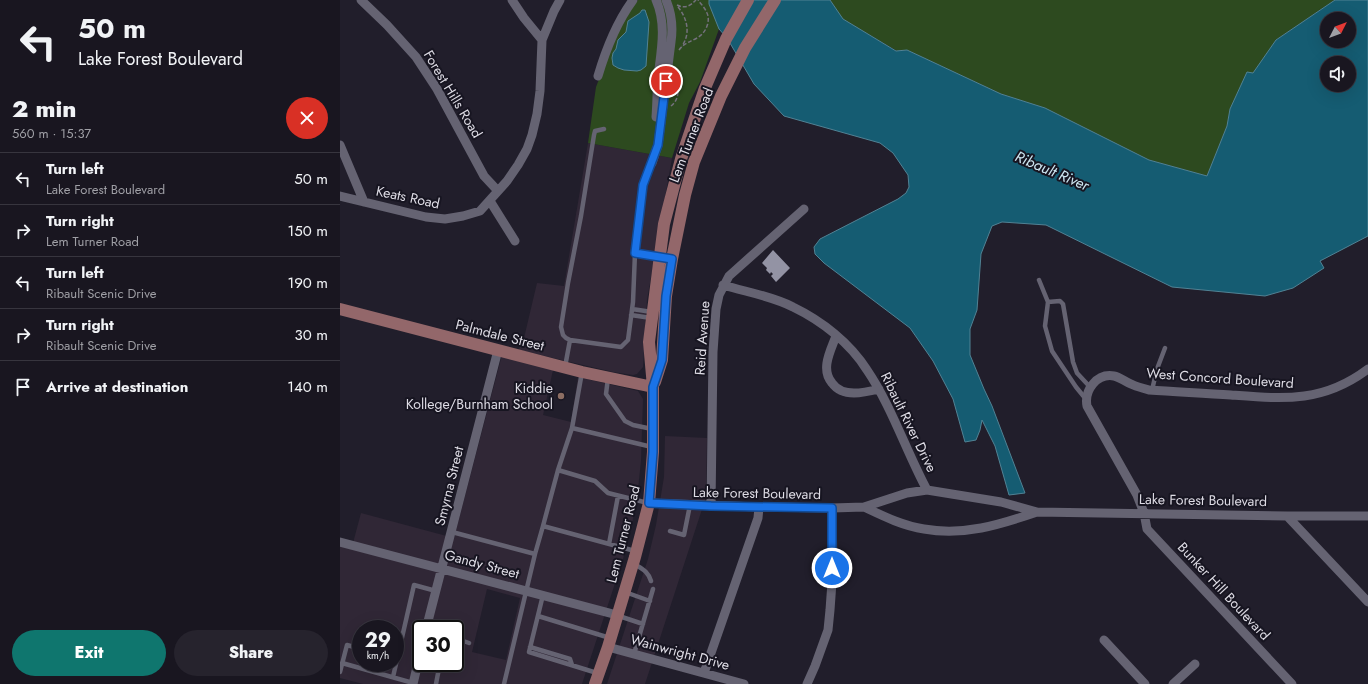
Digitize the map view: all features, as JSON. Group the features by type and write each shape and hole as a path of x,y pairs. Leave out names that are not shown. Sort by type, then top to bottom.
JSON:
{"main road":[{"name":"Lem Turner Road","path":"597,679 637,551 649,503 653,447 653,387 649,342 664,224 681,159 705,88 726,39 748,0"},
{"name":"Lem Turner Road","path":"653,387 662,360 666,296 672,259 685,195 694,162 721,96 745,48 775,0"},
{"name":"Palmdale Street","path":"340,309 582,372 653,387"}],"street":[{"name":"Forest Hills Road","path":"360,0 387,25 416,57 437,89 484,176 498,191"},
{"path":"512,0 542,40"},
{"name":"Keats Road","path":"340,196 426,217 445,219 464,216 480,211 490,201 518,165 532,136 540,91 542,40 554,10 560,0"},
{"path":"598,76 605,53 616,27 633,0"},
{"path":"652,163 658,78 663,37 662,18 656,0"},
{"path":"652,163 658,145 672,36 671,18 666,0"},
{"path":"340,145 364,202"},
{"path":"490,201 515,241"},
{"name":"Reid Avenue","path":"711,506 714,344 716,309 719,295 729,276 804,209"},
{"name":"Ribault River Drive","path":"723,285 792,306 836,336 857,356 879,390 927,490"},
{"path":"836,336 828,358 826,370 829,380 835,387 843,392 855,393 879,390"},
{"name":"Smyrna Street","path":"428,620 498,350"},
{"name":"West Concord Boulevard","path":"1090,387 1096,381 1104,377 1113,376 1132,385 1152,390 1289,398 1325,392 1343,385 1368,369"},
{"path":"1090,387 1085,398 1087,406 1138,495 1144,513"},
{"name":"Lake Forest Boulevard","path":"649,503 759,507 864,507 907,493 927,490 1001,502 1037,512 1368,516"},
{"path":"704,673 758,518 759,507"},
{"name":"Lake Forest Boulevard","path":"864,507 888,518 922,529 948,532 980,529 1001,524 1037,512"},
{"path":"806,684 815,666 828,630 832,568 832,508"},
{"name":"Bunker Hill Boulevard","path":"1144,513 1147,529 1292,684"},
{"path":"1287,516 1368,602"},
{"name":"Gandy Street","path":"340,542 617,615"},
{"path":"1104,640 1145,684"},
{"name":"Wainwright Drive","path":"609,642 634,654 744,684"},
{"path":"1173,684 1195,664"},
{"path":"413,684 416,672"}],"lane":[{"path":"604,129 596,132 594,135 581,216 568,283 561,327 563,335 570,340 621,347 628,340 632,309 635,253 643,185 652,163"},
{"path":"635,253 672,259"},
{"path":"1039,280 1048,302 1046,326 1052,351 1085,398"},
{"path":"1048,302 1060,301 1063,304 1073,362 1077,373 1090,387"},
{"path":"632,309 652,315"},
{"path":"631,315 652,315"},
{"path":"565,367 570,340"},
{"path":"1152,390 1164,348"},
{"path":"504,684 535,554 558,470 572,428 582,372"},
{"path":"608,378 606,394 625,421 633,425 653,429"},
{"path":"572,428 653,447"},
{"path":"558,470 595,481 605,491 618,496 649,503"},
{"path":"608,544 618,496"},
{"path":"670,531 684,535 690,505"},
{"path":"543,526 637,551"},
{"path":"452,532 535,554"},
{"path":"633,563 650,575 651,581"},
{"path":"404,627 414,586 436,591"},
{"path":"634,654 653,589"},
{"path":"624,592 650,600"},
{"path":"543,595 529,652 572,666 597,679"},
{"path":"617,615 643,624"},
{"path":"538,616 609,642"},
{"path":"464,641 469,643"},
{"path":"340,672 347,645 352,646"},
{"path":"342,663 413,684"},
{"path":"393,677 394,672"},
{"path":"436,684 438,672"}],"path":[{"path":"678,52 681,47 686,39 687,24 684,15 675,4 681,7 690,5 697,0 708,14 708,23 705,31 698,38 681,47"},
{"path":"666,108 672,106 676,100 678,88 675,78"}],"shaded area":[{"path":"588,143 672,158 647,300 643,367 637,374 633,375 613,372 519,350 522,337 524,338 537,283 564,286"},
{"path":"502,355 553,370 543,415 571,422 578,377 638,391 643,399 641,461 632,524 623,559 582,684 363,684 340,678 340,540 353,543 361,513 454,538","holes":["487,589 520,598 506,660 472,652"]},
{"path":"665,436 707,438 706,497 645,684 607,684 648,559 656,525 664,477"}],"green space":[{"path":"638,0 709,0 709,4 719,29 700,82 689,103 672,158 588,143 596,87 624,19"},
{"path":"830,0 1335,0 1276,40 1230,109 1227,126 1207,176 1149,160 1045,108 1001,94 907,50 897,51 842,19"}],"water":[{"name":"Ribault River","path":"709,0 830,0 843,19 896,51 907,50 1001,94 1045,108 1149,160 1207,176 1227,126 1230,109 1247,72 1253,73 1276,40 1335,0 1368,0 1368,236 1320,261 1324,268 1293,288 1265,296 1172,287 1046,225 1002,222 992,226 981,254 977,310 970,329 970,355 992,406 1025,493 1009,495 995,446 982,420 976,440 965,442 953,399 933,361 910,328 824,263 815,254 814,247 820,239 898,199 906,193 909,187 908,175 893,153 880,143 784,116 754,84 727,38 719,29 709,4"},
{"path":"642,10 645,10 649,22 646,66 637,71 618,68 613,65 612,58 618,40 626,32 628,21"}],"building":[{"path":"773,250 790,268 776,282 771,276 773,274 771,272 770,274 766,270 767,268 762,263"}],"place":[{"name":"Kiddie Kollege/Burnham School","path":"561,396"}],"route":[{"path":"666,81 658,145 643,185 635,253 672,259 666,296 662,360 653,387 653,452 649,503 711,506 832,508 832,568"}]}
